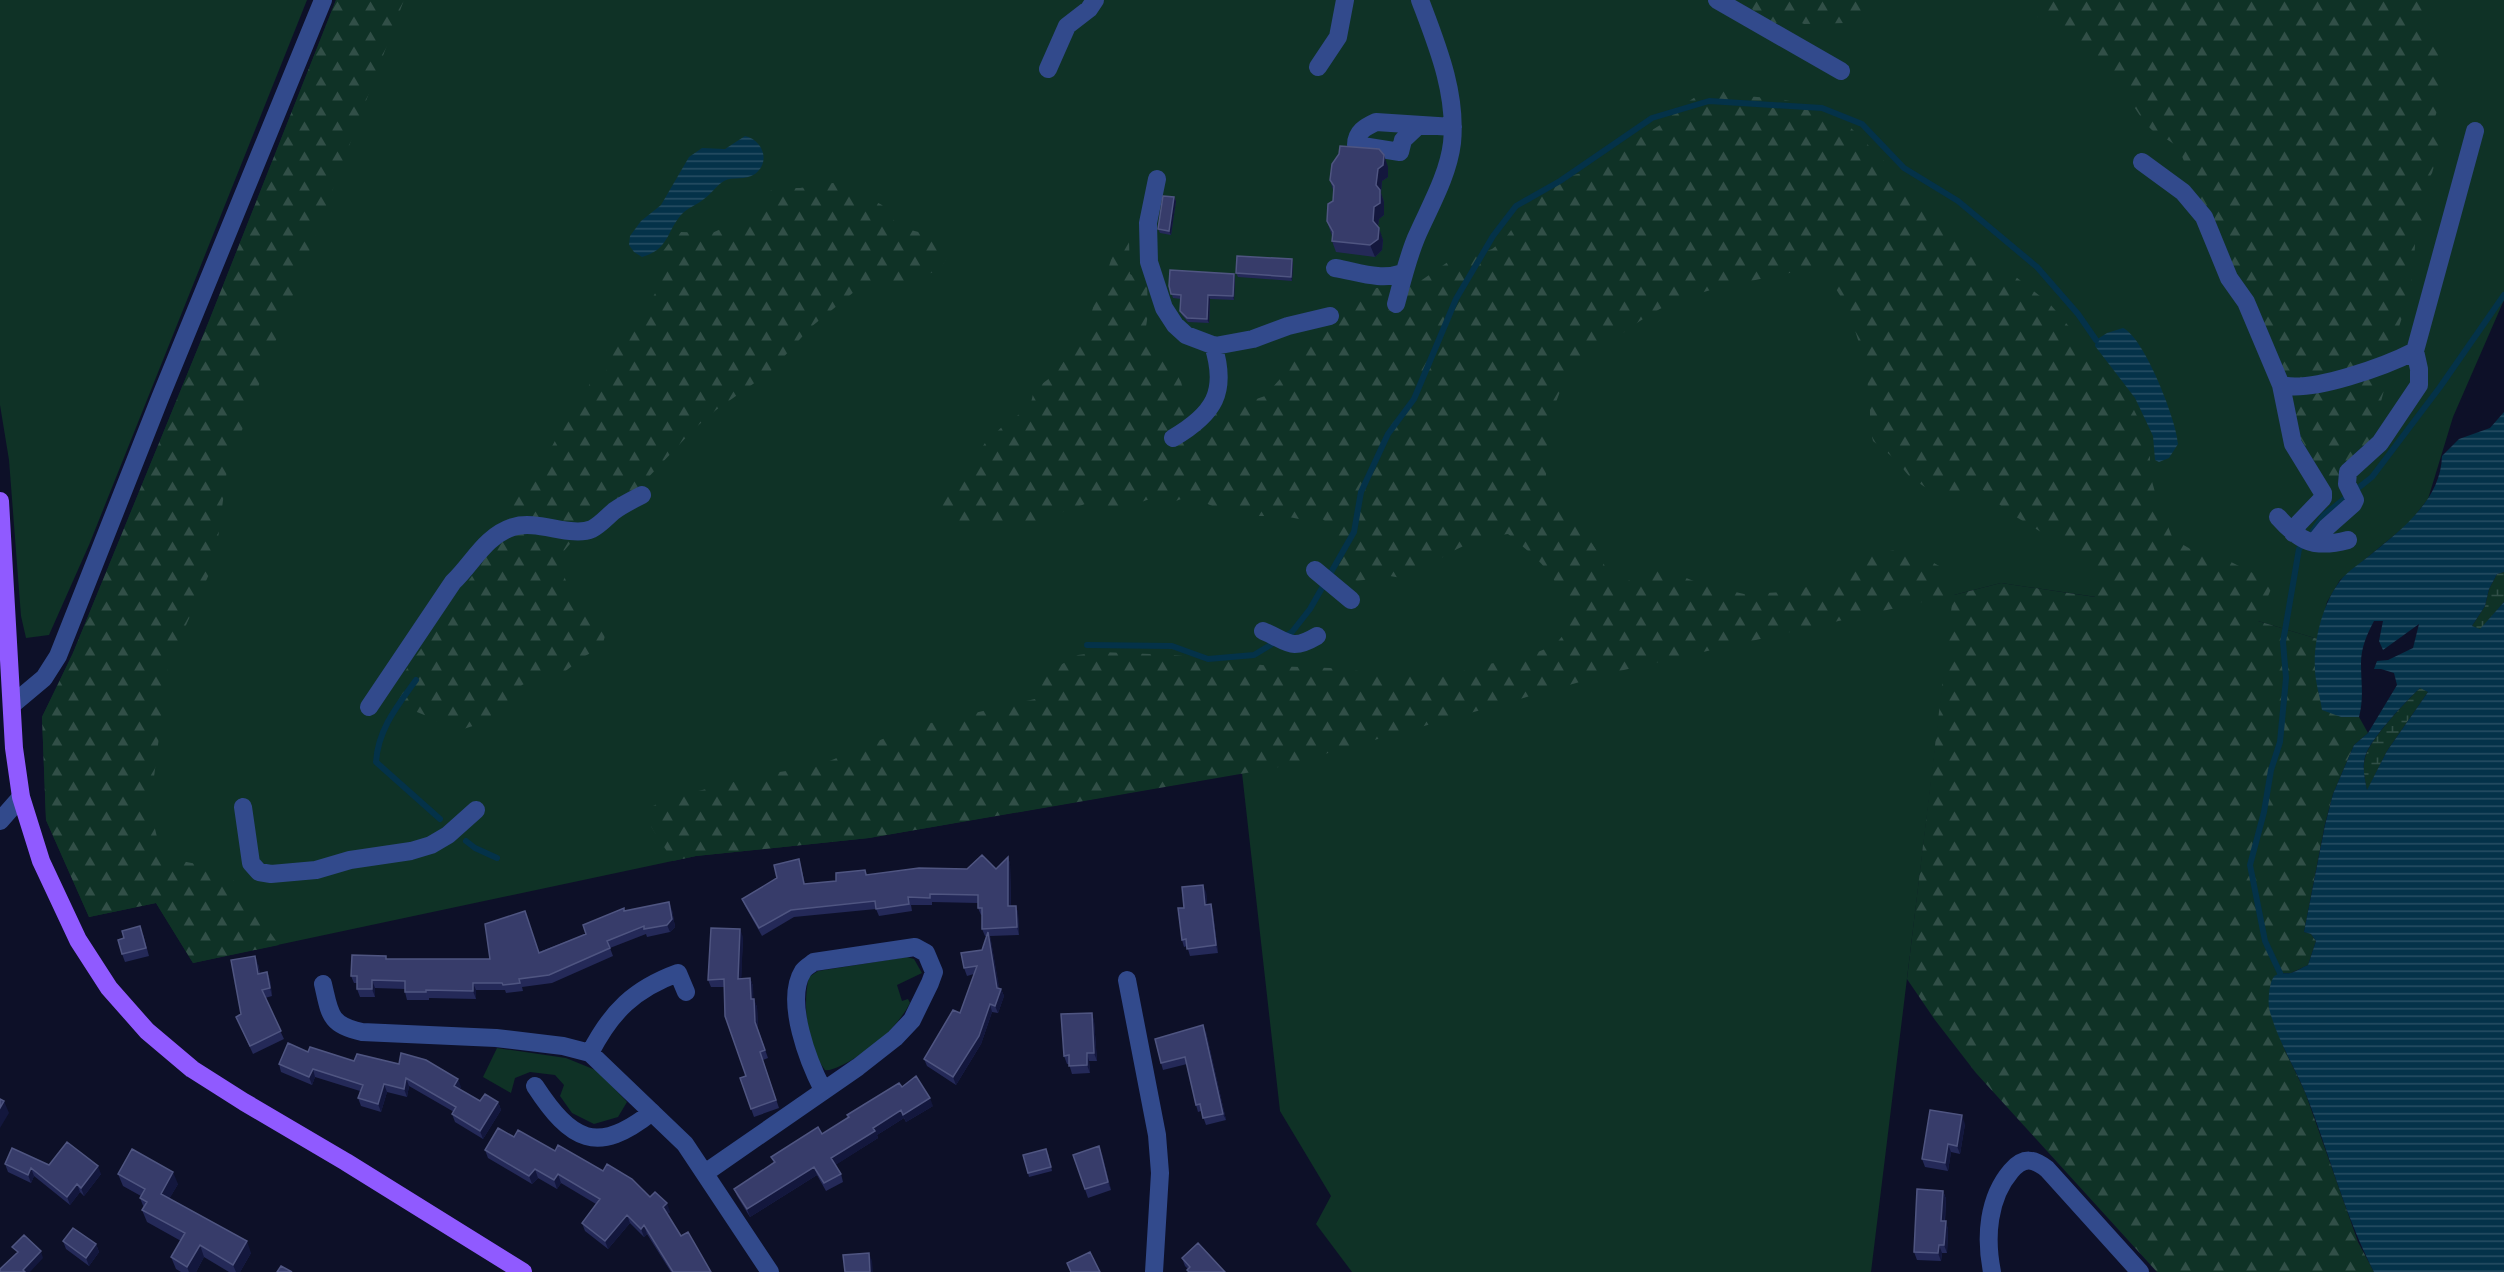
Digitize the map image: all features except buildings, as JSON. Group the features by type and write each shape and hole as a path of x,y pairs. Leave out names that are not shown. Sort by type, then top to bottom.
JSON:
{"main road":[{"path":"0,501 14,748 21,798 41,861 78,940 109,988 147,1031 192,1069 523,1272"}],"street":[{"path":"13,704 44,678 58,656 156,408 323,0"},
{"path":"1048,69 1067,26 1089,9 1095,0"},
{"path":"1318,67 1338,37 1345,0"},
{"path":"1396,304 1404,273 1447,165 1453,127 1446,74 1420,0"},
{"path":"1717,0 1841,71"},
{"path":"1419,125 1453,127"},
{"path":"2305,540 2327,527 2353,504 2355,500 2347,478 2348,472 2380,443 2419,385 2419,369 2415,351 2475,131"},
{"path":"2142,162 2183,192 2204,217 2229,278 2246,302 2282,385 2293,444 2323,493 2322,498 2299,523 2305,540"},
{"path":"1157,179 1149,209 1147,248 1164,308 1175,325 1186,334 1213,345 1253,339 1288,326 1330,316"},
{"path":"1335,268 1372,277 1391,278 1404,273"},
{"path":"1173,438 1194,426 1213,403 1220,383 1213,345"},
{"path":"2282,385 2290,388 2328,382 2396,360 2415,351"},
{"path":"369,707 447,591 486,543 514,526 591,530 616,510 642,495"},
{"path":"2278,517 2305,540 2331,545 2348,540"},
{"path":"1317,572 1352,600"},
{"path":"1276,637 1304,644 1317,636"},
{"path":"0,821 21,798"},
{"path":"243,807 251,863 259,872 271,874 316,870 350,860 421,848 448,835 476,810"},
{"path":"705,1173 873,1056 895,1038 912,1020 934,972 926,953 915,947 891,949 814,962 804,970 798,982 798,1020 810,1067 823,1090"},
{"path":"590,1053 601,1030 614,1013 633,996 658,981 678,973 686,992"},
{"path":"1127,980 1157,1135 1160,1173 1154,1272"},
{"path":"323,984 329,1012 332,1018 344,1028 362,1032 505,1039 590,1053 685,1144 770,1272"},
{"path":"535,1086 551,1110 566,1125 596,1139 622,1133 652,1112"},
{"path":"1992,1272 1989,1256 1991,1209 2000,1185 2014,1167 2025,1161 2036,1161 2047,1169 2140,1272"}],"green space":[{"path":"0,0 307,0 89,545 49,635 26,638 21,616 9,460 0,405"},
{"path":"336,0 2504,0 2504,300 2453,417 2428,499 2409,523 2340,580 2327,602 2318,639 2258,621 2001,583 1954,595 1871,1272 1352,1272 1316,1224 1331,1196 1280,1111 1242,773 869,838 696,856 193,963 156,903 89,917 46,820 42,717 73,653 209,321"},
{"path":"336,0 404,0 227,470 215,561 168,665 150,809 162,857 226,870 279,945 193,963 156,903 89,917 46,820 42,717 73,653 209,321"},
{"path":"1748,0 1887,0 1845,23 1804,24 1785,16 1775,24 1755,12"},
{"path":"2026,0 2423,0 2430,42 2438,53 2440,102 2434,120 2440,145 2432,173 2420,194 2423,218 2415,243 2414,268 2407,302 2386,367 2387,379 2375,424 2373,445 2350,466 2338,482 2324,477 2296,431 2249,290 2182,203 2194,189 2177,147 2154,132 2146,123 2105,62 2095,53 2076,45 2047,26"},
{"path":"1725,90 1746,96 1780,99 1830,109 1908,185 1968,255 2016,277 2050,304 2119,386 2145,432 2150,452 2150,474 2173,539 2201,555 2227,560 2253,573 2271,589 2258,621 2318,639 2315,669 2341,717 2359,717 2368,733 2354,745 2333,794 2325,824 2304,932 2311,934 2316,941 2308,965 2291,973 2280,973 2269,1006 2284,1048 2305,1092 2358,1242 2374,1272 2157,1272 1976,1073 1907,979 1953,595 1615,672 1275,768 869,838 696,856 673,861 647,820 649,808 667,799 765,774 815,767 922,725 1035,699 1048,672 1078,655 1101,652 1174,655 1271,666 1330,668 1425,678 1449,676 1481,665 1520,659 1555,645 1569,628 1557,585 1542,564 1508,534 1480,540 1457,549 1413,580 1390,576 1357,581 1338,573 1332,559 1341,540 1331,526 1320,517 1304,520 1284,516 1254,516 1217,508 1189,496 1168,504 1155,497 1117,511 1085,504 1036,522 1011,525 984,524 957,529 937,498 951,481 970,465 985,443 1005,424 1030,407 1034,390 1055,374 1087,328 1116,244 1129,242 1130,274 1147,283 1148,314 1145,333 1158,352 1172,365 1181,382 1189,409 1213,414 1265,396 1280,379 1308,333 1328,327 1344,307 1363,290 1419,282 1455,257 1474,256 1492,249 1504,240 1529,205 1549,187 1568,176 1603,169 1628,145 1665,122 1701,93","holes":["1803,270 1824,270 1848,308 1864,359 1873,441 1895,459 1909,476 1932,492 1970,494 1982,489 2008,512 2095,565 2095,597 2001,583 1954,595 1941,567 1907,548 1867,555 1834,580 1787,592 1744,594 1701,584 1659,569 1625,582 1612,582 1592,543 1554,504 1548,490 1547,445 1553,411 1558,396 1572,371 1639,322 1670,304 1702,292 1735,284"]},
{"path":"839,182 882,205 899,227 938,237 950,251 940,270 900,283 860,287 811,327 770,372 716,410 694,429 642,484 579,533 564,551 564,576 573,598 606,632 602,647 585,656 563,673 541,677 522,685 499,710 479,724 451,733 434,719 395,703 397,683 481,563 508,518 519,492 544,461 569,415 583,401 592,378 606,374 610,351 618,337 647,308 659,286 658,269 661,254 672,239 681,232 712,233 723,228 745,225 756,216 763,194 777,188 800,188"},
{"path":"2504,572 2504,602 2480,630 2472,626 2485,606 2489,589 2497,574"},
{"path":"2421,687 2428,692 2387,751 2367,791 2364,766 2368,751 2389,721"},
{"path":"907,957 914,959 922,973 897,985 902,1001 908,999 910,1003 902,1016 885,1036 865,1052 838,1067 825,1070 810,1037 806,1012 809,977 818,971"},
{"path":"497,1048 566,1058 598,1071 627,1102 618,1117 594,1124 572,1113 560,1096 564,1085 555,1075 530,1072 515,1078 511,1093 483,1077"}],"water":[{"path":"745,136 756,142 763,152 763,164 760,169 751,176 724,181 704,199 684,212 658,249 642,257 634,252 629,245 630,236 641,221 661,205 689,157 702,148 725,149"},
{"path":"2123,328 2140,347 2149,363 2172,417 2178,444 2169,458 2159,462 2155,460 2153,436 2135,398 2095,346 2096,340 2107,333"},
{"path":"2504,412 2504,572 2497,574 2489,589 2485,606 2472,626 2480,629 2504,602 2504,1272 2374,1272 2345,1205 2305,1092 2276,1029 2269,1008 2269,998 2270,986 2274,977 2291,973 2308,965 2316,941 2311,934 2304,932 2333,794 2354,745 2368,733 2397,685 2394,673 2374,669 2377,661 2388,660 2413,648 2419,624 2383,650 2379,641 2383,621 2374,621 2362,652 2362,697 2359,717 2341,717 2322,710 2315,674 2316,647 2324,611 2340,581 2390,539 2426,502 2440,473 2442,456 2459,439 2490,428","holes":["2420,688 2428,692 2387,751 2367,790 2364,761 2373,741"]}],"waterway":[{"path":"1087,645 1172,646 1208,659 1254,655 1292,632 1310,609 1354,532 1361,492 1388,434 1414,399 1456,299 1493,236 1516,206 1560,181 1652,118 1709,101 1822,108 1862,124 1904,168 1958,201 2037,267 2078,314 2096,340"},
{"path":"2313,531 2324,515 2372,477 2440,387 2504,295"},
{"path":"2280,973 2265,941 2250,865 2264,812 2271,770 2280,742 2286,678 2283,642 2299,549 2305,542"},
{"path":"416,680 385,728 376,762 440,819"},
{"path":"466,841 475,848 497,858"}]}
